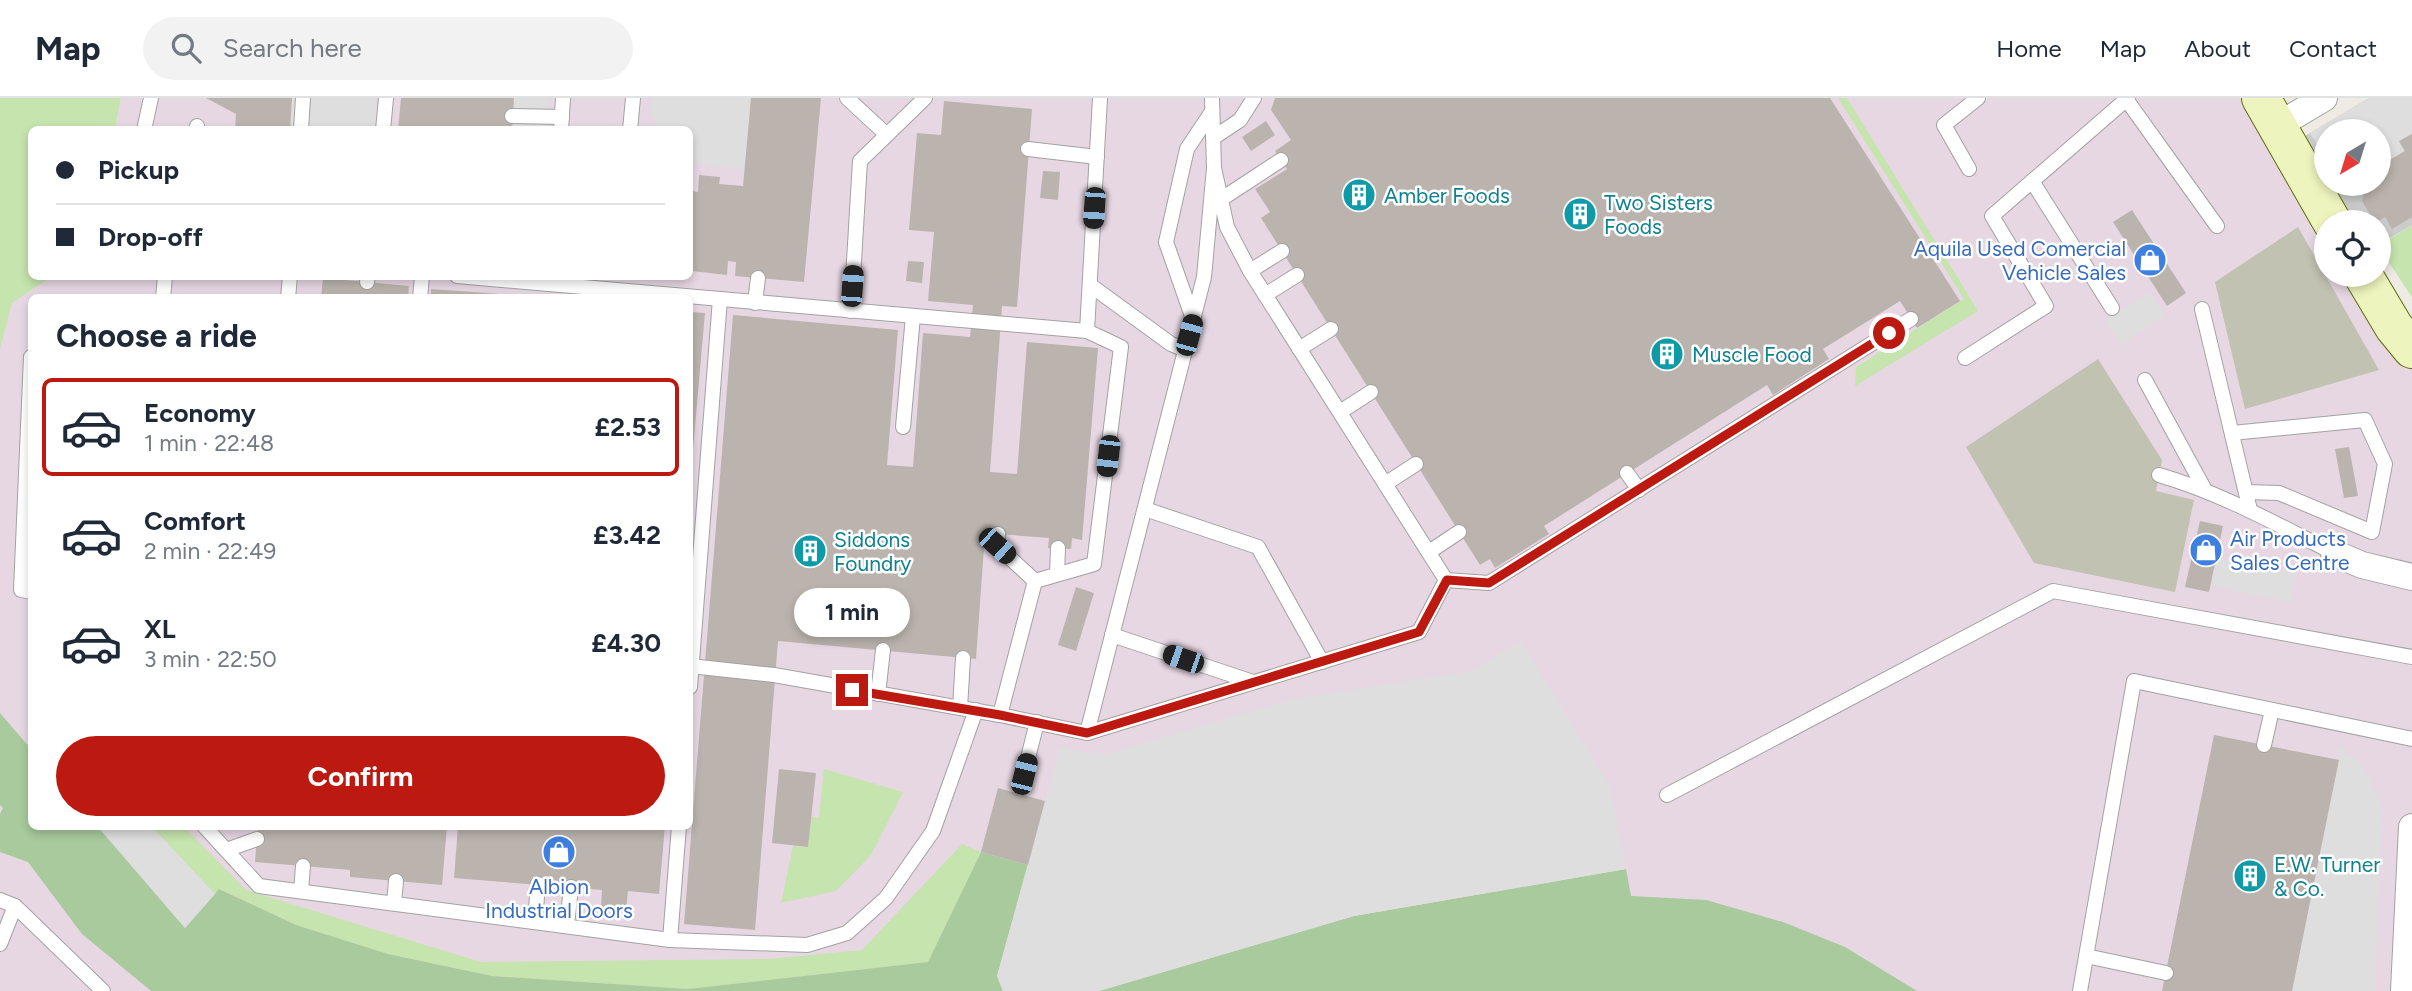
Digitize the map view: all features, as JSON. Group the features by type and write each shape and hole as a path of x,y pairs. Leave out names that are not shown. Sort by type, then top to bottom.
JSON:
{"street":[{"path":"2324,98 2269,112 2325,210"},
{"path":"2370,287 2394,327 2412,349"},
{"path":"2334,553 2362,565 2412,577"},
{"path":"2404,991 2412,827"}],"lane":[{"path":"145,126 151,98"},
{"path":"301,126 303,98"},
{"path":"386,98 383,126 399,124"},
{"path":"513,116 562,123 563,98"},
{"path":"630,126 633,98"},
{"path":"847,98 887,135"},
{"path":"850,311 860,162 925,98"},
{"path":"1087,331 1100,98"},
{"path":"1213,138 1240,120 1254,98"},
{"path":"1969,169 1944,125 1978,98"},
{"path":"1965,358 2046,306 1992,216 2127,99 2217,226"},
{"path":"1087,733 1204,277 1214,168 1212,106"},
{"path":"1193,320 1166,243 1187,149 1212,106"},
{"path":"1028,149 1097,157"},
{"path":"1220,200 1281,160"},
{"path":"1214,168 1227,227 1250,271 1447,580"},
{"path":"2032,181 2112,308"},
{"path":"1250,271 1282,251"},
{"path":"1265,295 1297,275"},
{"path":"755,303 758,278"},
{"path":"466,284 551,281 592,293 619,289 652,294"},
{"path":"518,294 519,282"},
{"path":"1090,285 1171,344 1185,350"},
{"path":"693,298 1087,331 1121,347 1094,564 1035,581"},
{"path":"693,629 720,299"},
{"path":"2202,309 2250,510"},
{"path":"903,427 913,316"},
{"path":"1447,580 1489,583 1911,319"},
{"path":"1299,349 1331,329"},
{"path":"2145,380 2205,489"},
{"path":"1340,412 1371,392"},
{"path":"28,409 21,590 28,591"},
{"path":"2232,433 2365,420 2385,464 2372,531 2278,493 2246,492"},
{"path":"1385,484 1416,464"},
{"path":"1627,473 1639,490"},
{"path":"2159,475 2205,489 2334,553"},
{"path":"1145,509 1258,547 1322,662"},
{"path":"1429,552 1459,532"},
{"path":"998,534 997,546 1035,581"},
{"path":"1057,574 1058,548"},
{"path":"693,666 774,676 976,710 1087,733 1419,632 1447,580"},
{"path":"1000,715 1035,581"},
{"path":"1667,795 2053,591 2412,657"},
{"path":"1112,635 1253,682"},
{"path":"878,694 883,650"},
{"path":"960,708 963,658"},
{"path":"2080,991 2134,681 2412,738"},
{"path":"208,830 259,886 670,940 807,945 847,933 886,898 933,831 976,710"},
{"path":"2264,745 2272,710"},
{"path":"1024,774 1037,722"},
{"path":"670,940 679,830"},
{"path":"226,850 257,839"},
{"path":"301,891 303,866"},
{"path":"394,903 396,881"},
{"path":"535,922 538,884"},
{"path":"567,926 571,887"},
{"path":"0,900 15,906 103,991"},
{"path":"0,944 15,906"},
{"path":"2086,956 2166,972"}],"shaded area":[{"path":"121,98 2261,98 2320,210 2314,210 2314,287 2371,287 2412,349 2412,991 0,991 0,323 12,303 45,280 693,280 693,126 116,126"},
{"path":"292,98 376,98 374,126 290,126"},
{"path":"514,98 547,98 545,126 512,126"},
{"path":"652,98 751,98 745,169 693,164 693,126 657,126 650,109"},
{"path":"2369,98 2412,98 2412,225 2391,237 2391,210 2325,210 2317,196 2391,196 2391,119 2334,119"},
{"path":"2369,98 2412,98 2412,134 2399,142 2405,151 2391,159 2391,119 2334,119"},
{"path":"2314,131 2314,191 2288,146"},
{"path":"2298,227 2314,255 2314,287 2332,287 2379,370 2245,409 2215,282"},
{"path":"2150,292 2165,315 2121,345 2105,320"},
{"path":"2098,359 2162,460 2156,491 2194,500 2175,592 2034,563 1966,447"},
{"path":"2217,558 2296,574 2291,602 2211,586"},
{"path":"1521,641 1610,787 1626,869 1354,916 1099,991 1003,991 997,976 1060,747 1085,753 1111,753 1294,699 1472,671"},
{"path":"2340,746 2360,764 2373,784 2382,809 2375,991 2292,991"},
{"path":"101,830 155,830 215,894 185,928"}],"green space":[{"path":"0,98 121,98 116,126 28,126 28,280 46,280 12,303 0,349"},
{"path":"1838,98 1847,98 1978,311 1855,386 1856,367 1964,299"},
{"path":"2412,225 2412,297 2391,266 2391,238"},
{"path":"0,713 28,746 28,830 100,830 185,928 219,889 296,925 388,954 492,976 688,989 928,962 981,852 1028,865 997,976 1003,991 151,991 82,934 28,862 0,852 0,814 3,808 0,805"},
{"path":"824,769 903,792 871,855 836,891 781,903 793,846 808,847 811,817 819,818"},
{"path":"155,830 187,830 246,890 481,962 769,959 862,950 962,844 981,852 928,962 688,989 492,976 388,954 296,925 220,889 215,894"},
{"path":"1626,869 1631,896 1706,900 1783,922 1845,947 1917,991 1099,991 1354,916"}],"building":[{"path":"206,98 292,98 290,126 235,126 236,114"},
{"path":"401,98 514,98 512,126 398,126"},
{"path":"751,98 821,98 804,282 735,276 736,262 728,261 727,275 693,271 693,191 698,192 699,175 720,177 719,184 743,186"},
{"path":"1275,98 1830,98 1960,301 1917,328 1900,301 1823,349 1829,359 1773,395 1767,385 1544,526 1549,534 1495,568 1490,559 1480,565 1261,218 1270,212 1255,189 1287,169 1275,151 1291,140 1271,110"},
{"path":"944,101 1032,109 1017,307 1002,306 990,472 1017,474 1027,342 1098,348 1082,540 1072,538 1071,549 1048,548 1049,538 985,533 976,659 778,641 755,930 684,924 733,315 898,330 887,465 913,467 923,333 970,337 973,305 928,301 934,232 909,230 917,133 941,135"},
{"path":"1266,121 1275,135 1251,151 1242,137"},
{"path":"2412,134 2412,217 2392,229 2391,210 2368,210 2362,201 2363,196 2391,196 2391,159 2405,151 2399,141"},
{"path":"1043,171 1060,172 1058,200 1040,198"},
{"name":"Aquila Used Comercial Vehicle Sales","path":"2132,210 2186,293 2167,306 2113,222"},
{"path":"908,261 924,262 922,283 906,281"},
{"path":"323,280 409,286 408,294 321,294"},
{"path":"431,289 500,294 431,294"},
{"path":"693,312 705,313 693,449"},
{"path":"2349,447 2358,496 2344,498 2335,449"},
{"name":"Air Products Sales Centre","path":"2200,521 2223,526 2209,592 2185,587"},
{"path":"1076,587 1094,593 1076,651 1058,645"},
{"name":"E.W. Turner & Co.","path":"2214,735 2339,760 2292,991 2162,991"},
{"path":"779,769 816,773 808,847 772,843"},
{"path":"998,788 1045,801 1028,865 981,852"},
{"path":"258,830 447,830 442,885 350,877 350,870 255,862"},
{"name":"Albion Industrial Doors","path":"458,830 665,830 659,894 628,891 626,910 601,907 602,890 454,878"}],"place":[{"name":"Amber Foods","path":"1359,195"},
{"name":"Two Sisters Foods","path":"1580,214"},
{"name":"Aquila Used Comercial Vehicle Sales","path":"2150,260"},
{"name":"Muscle Food","path":"1667,354"},
{"name":"Air Products Sales Centre","path":"2206,550"},
{"name":"Siddons Foundry","path":"810,551"},
{"name":"Albion Industrial Doors","path":"559,852"},
{"name":"E.W. Turner & Co.","path":"2250,876"}],"route":[{"path":"852,690 1087,733 1419,632 1447,580 1489,583 1889,333"}]}
